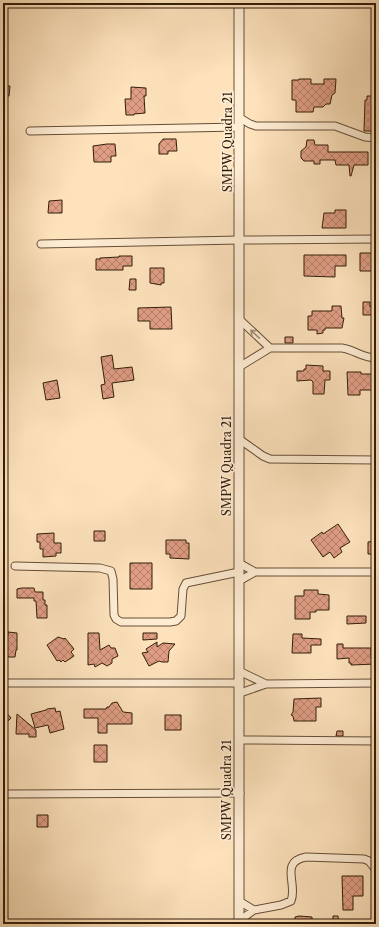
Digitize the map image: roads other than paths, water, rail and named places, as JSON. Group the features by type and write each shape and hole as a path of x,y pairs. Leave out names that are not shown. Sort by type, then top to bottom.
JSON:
{"street":[{"name":"SMPW Quadra 21","path":"239,5 239,923"},
{"path":"30,131 240,122 256,126 335,126 365,137 376,138"},
{"path":"41,244 376,239"},
{"path":"240,320 270,348"},
{"path":"239,367 270,348 342,348 349,349 366,358 376,358"},
{"path":"239,439 263,456 270,458 376,460"},
{"path":"15,566 100,568 111,571 113,579 114,615 116,619 121,622 176,621 179,619 182,612 183,589 186,583 239,572 376,572"},
{"path":"239,572 255,572"},
{"path":"240,671 266,684"},
{"path":"3,682 240,683"},
{"path":"240,693 266,684 376,683"},
{"path":"240,740 376,741"},
{"path":"7,794 240,793"},
{"path":"239,923 254,910 282,905 290,901 292,894 291,868 293,863 301,858 364,859 369,861 376,870"},
{"path":"239,901 254,910"}]}
